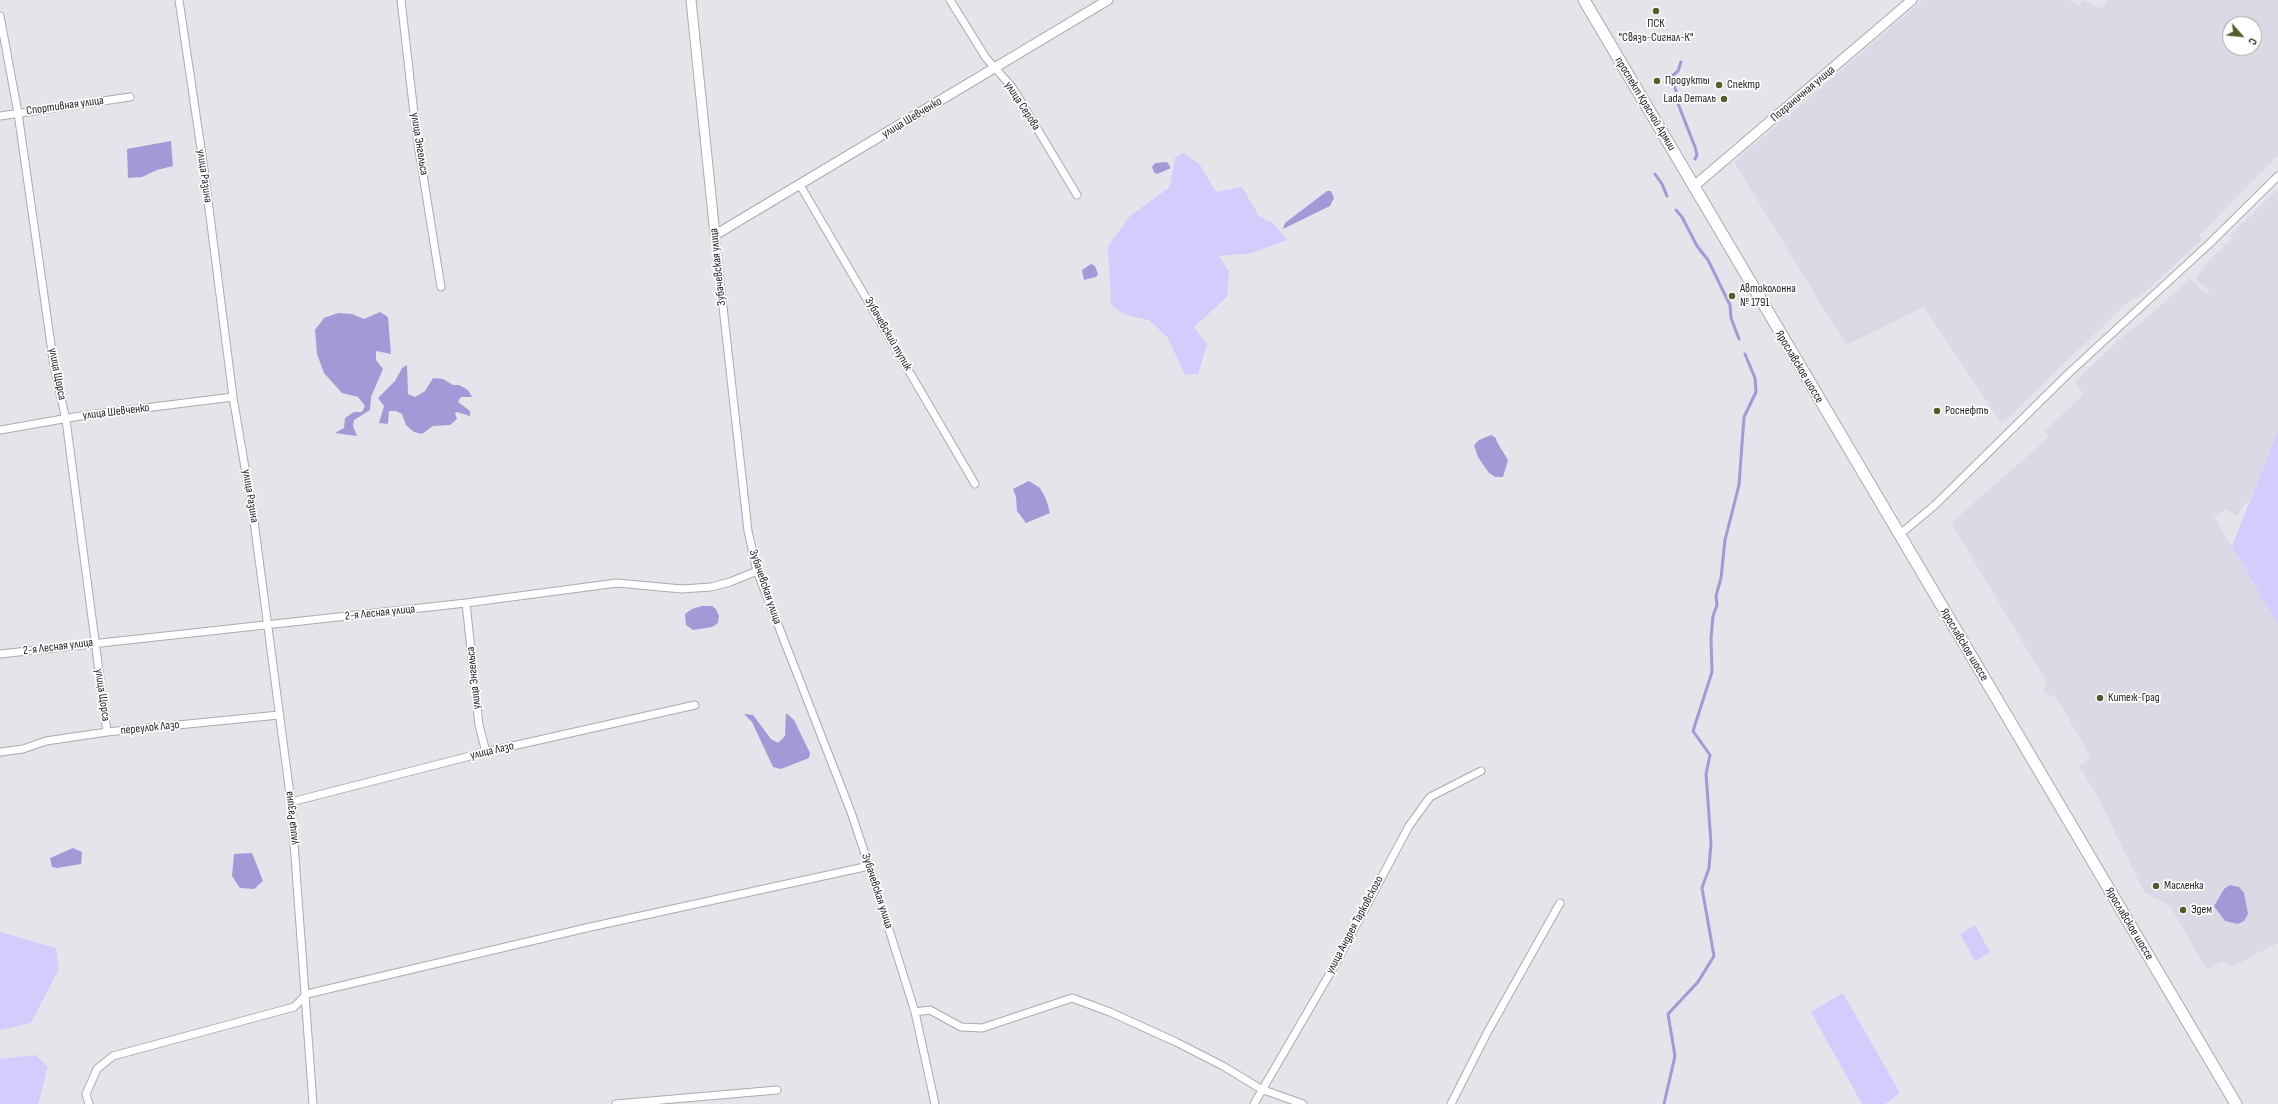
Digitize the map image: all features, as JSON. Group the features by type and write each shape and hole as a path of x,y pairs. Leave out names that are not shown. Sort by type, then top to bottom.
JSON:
{"main road":[{"name":"проспект Красной Армии","path":"1584,0 1693,187"},
{"name":"Ярославское шоссе","path":"1693,187 2236,1104"}],"street":[{"name":"улица Разина","path":"179,0 234,397 254,521 278,715 291,802 313,1104"},
{"name":"улица Энгельса","path":"401,0 416,131 441,287"},
{"name":"Зубачевская улица","path":"691,0 715,235 748,531 758,571 850,812 869,866 915,1012 935,1104"},
{"name":"улица Серова","path":"950,0 986,58 1012,87 1077,195"},
{"name":"улица Шевченко","path":"715,235 1108,0"},
{"name":"Пограничная улица","path":"1693,187 1912,0"},
{"name":"улица Щорса","path":"0,16 18,113 54,366 66,420 107,732"},
{"name":"Спортивная улица","path":"0,116 130,97"},
{"path":"1898,535 1935,505 2069,373 2208,245 2278,176"},
{"name":"Зубачевский тупик","path":"800,185 975,484"},
{"name":"улица Шевченко","path":"0,430 66,420 80,416 234,397"},
{"name":"2-я Лесная улица","path":"0,654 94,642 267,626 466,603 617,583 682,589 711,586 730,582 758,571"},
{"name":"улица Энгельса","path":"466,603 479,725 486,752"},
{"name":"улица Лазо","path":"291,802 486,752 695,705"},
{"name":"переулок Лазо","path":"0,752 23,749 46,742 107,732 278,715"},
{"name":"улица Андрея Тарковского","path":"1254,1104 1336,963 1409,826 1430,797 1481,771"},
{"path":"89,1104 86,1094 97,1069 113,1056 294,1008 306,994 586,928 869,866"},
{"path":"1451,1104 1487,1033 1560,903"},
{"path":"915,1012 930,1010 961,1027 982,1028 1072,998 1110,1012 1176,1042 1223,1066 1262,1089 1303,1104"},
{"path":"616,1104 777,1090"}],"shaded area":[{"path":"1923,0 2068,0 2079,5 2084,0 2102,9 2108,0 2278,0 2278,155 2200,234 2201,240 2137,299 2133,297 2002,424 1924,307 1846,345 1734,162"},
{"path":"171,141 173,166 157,170 142,177 128,178 127,149"},
{"path":"1183,153 1200,165 1216,192 1242,187 1259,216 1274,224 1287,240 1252,253 1219,256 1229,272 1227,297 1194,327 1207,345 1198,374 1185,375 1168,338 1149,320 1125,315 1111,305 1108,246 1130,216 1170,187 1175,158"},
{"path":"1167,162 1171,168 1157,174 1154,172 1152,167 1155,163"},
{"path":"2278,189 2278,430 2251,497 2236,516 2226,509 2214,516 2278,625 2278,943 2231,967 2222,961 2207,970 2170,906 2144,892 2098,797 2079,766 2091,758 2055,695 2048,696 2043,689 2047,683 1951,523 2049,437 2044,431 2084,395 2075,381 2132,328 2139,325 2190,279 2207,294 2210,290 2195,280 2204,266 2233,238 2231,235"},
{"path":"1327,191 1331,191 1334,198 1330,206 1283,229 1285,223"},
{"path":"1091,264 1095,266 1098,274 1096,277 1084,280 1082,270"},
{"path":"380,312 388,317 391,354 376,351 376,360 383,369 371,397 370,410 354,420 353,426 357,436 335,433 344,428 345,418 354,412 362,412 365,406 358,397 342,393 324,373 317,354 315,330 324,318 338,313 352,314 364,319"},
{"path":"407,365 408,394 415,397 425,391 433,378 443,379 453,385 459,385 468,390 472,397 461,397 458,402 470,411 470,416 457,412 455,413 457,419 450,425 433,426 422,434 414,432 406,425 402,414 396,411 389,411 388,424 379,423 384,406 378,398 395,381 402,368"},
{"path":"2278,430 2278,625 2232,546"},
{"path":"1491,435 1496,438 1508,460 1503,477 1495,477 1489,473 1478,457 1474,445 1479,440"},
{"path":"1029,481 1040,488 1046,499 1050,513 1026,523 1017,511 1016,497 1013,489"},
{"path":"702,606 712,606 716,609 719,616 718,623 712,627 693,630 686,625 685,614 692,609"},
{"path":"786,713 794,720 810,753 809,758 781,769 773,767 752,722 744,714 753,715 771,739 778,743 785,736"},
{"path":"73,848 82,852 81,864 57,868 52,867 50,858"},
{"path":"252,853 263,881 254,889 240,888 232,876 234,854"},
{"path":"2230,885 2239,887 2244,893 2248,914 2244,921 2238,924 2225,921 2214,906 2224,889"},
{"path":"1975,925 1990,952 1975,961 1960,934"},
{"path":"0,932 56,948 59,969 31,1023 0,1030"},
{"path":"1843,993 1900,1093 1885,1104 1862,1104 1811,1012"},
{"path":"35,1055 48,1067 38,1104 0,1104 0,1059"}],"waterway":[{"path":"1681,62 1678,71 1671,77 1676,91 1677,101 1695,147 1697,155 1695,159"},
{"path":"1655,174 1662,184 1667,196"},
{"path":"1676,210 1682,217 1697,246 1708,260 1730,305 1731,318 1739,339"},
{"path":"1664,1104 1675,1056 1668,1014 1698,982 1714,956 1702,888 1709,868 1711,843 1706,774 1710,755 1693,731 1712,672 1711,638 1713,616 1717,605 1716,596 1721,578 1725,540 1739,485 1744,417 1756,392 1755,378 1745,354"}],"place":[{"name":"ПСК \"Связь-Сигнал-К\"","path":"1656,11"},
{"name":"Продукты","path":"1657,81"},
{"name":"Спектр","path":"1719,85"},
{"name":"Lada Dеталь","path":"1724,99"},
{"name":"Автоколонна № 1791","path":"1732,296"},
{"name":"Роснефть","path":"1937,411"},
{"name":"Китеж-Град","path":"2100,698"},
{"name":"Масленка","path":"2156,886"},
{"name":"Эдем","path":"2183,910"}]}
